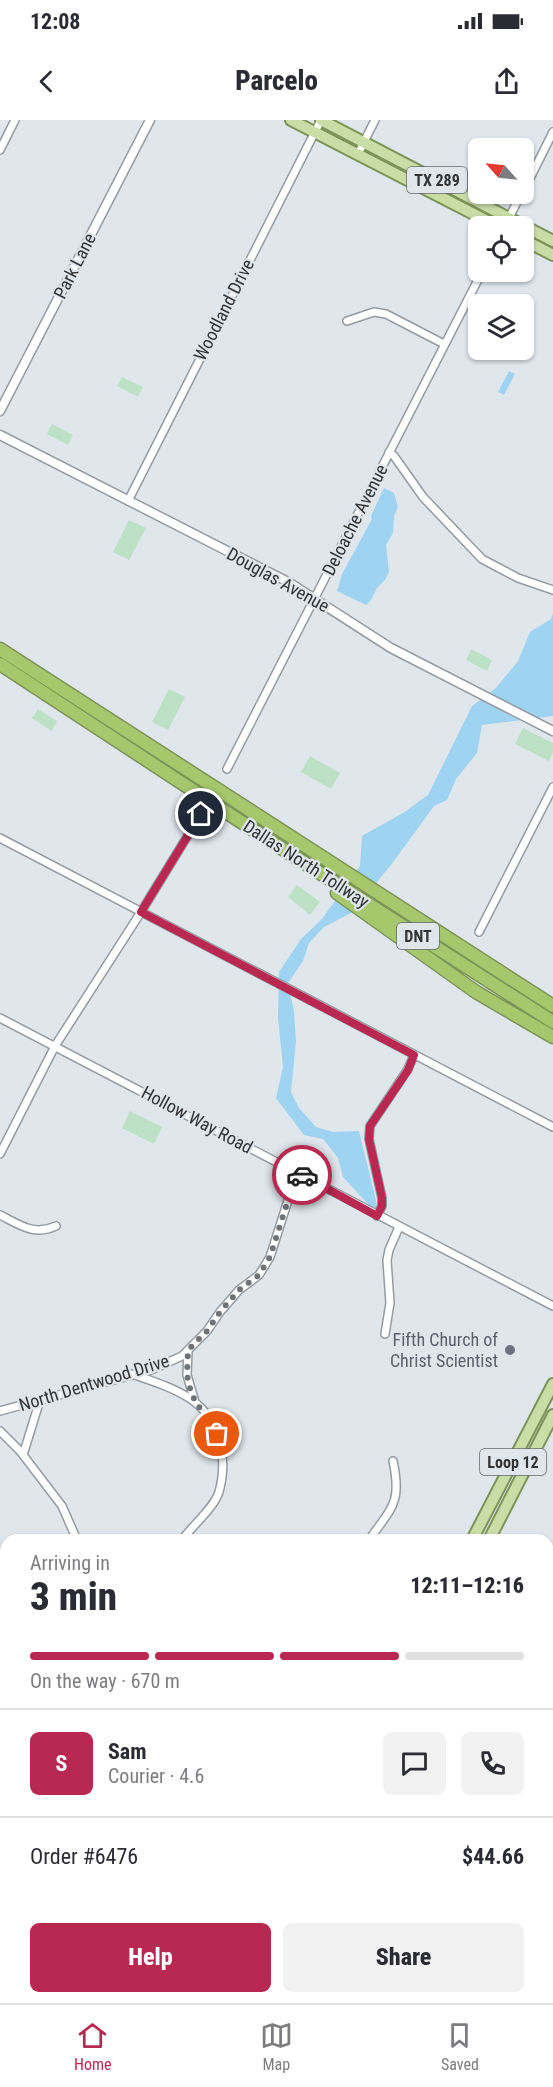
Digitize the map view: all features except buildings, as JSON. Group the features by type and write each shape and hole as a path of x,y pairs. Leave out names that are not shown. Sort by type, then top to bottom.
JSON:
{"highway":[{"name":"Dallas North Tollway","path":"0,649 553,1006"},
{"name":"Dallas North Tollway","path":"0,664 284,850 553,1022"},
{"path":"284,850 352,904 459,981 494,1004 553,1037"},
{"path":"503,973 553,997"}],"main road":[{"name":"TX 289","path":"291,120 478,216"},
{"name":"TX 289","path":"321,120 496,216"},
{"name":"TX 289","path":"534,233 553,241"},
{"path":"534,245 553,255"},
{"name":"Loop 12","path":"475,1534 553,1384"},
{"name":"Loop 12","path":"492,1534 553,1415"}],"street":[{"path":"0,150 15,120"},
{"name":"Park Lane","path":"0,411 150,120"},
{"name":"Woodland Drive","path":"128,501 321,120"},
{"path":"358,154 375,120"},
{"path":"534,170 553,132"},
{"name":"Deloache Avenue","path":"227,769 477,282"},
{"path":"347,321 374,312 386,314 444,344"},
{"name":"Douglas Avenue","path":"0,435 316,598 391,648 553,731"},
{"path":"389,452 423,497 482,559 518,578 553,590"},
{"path":"479,932 553,787"},
{"path":"0,1154 55,1046 201,814"},
{"path":"0,838 553,1127"},
{"name":"Hollow Way Road","path":"0,1018 553,1306"},
{"path":"377,1216 382,1206 382,1198 369,1139 370,1126 408,1070 414,1055"},
{"name":"North Dentwood Drive","path":"0,1411 163,1366 182,1356 207,1331 239,1290 259,1275 270,1257 297,1172"},
{"path":"0,1215 35,1231 44,1231 56,1226"},
{"path":"385,1334 390,1303 387,1260 399,1227"},
{"path":"188,1350 187,1375 196,1404"},
{"path":"132,1374 168,1387 196,1404 208,1416 217,1434 223,1454 218,1494 188,1534"},
{"path":"23,1455 40,1400"},
{"path":"0,1431 23,1455 62,1506 74,1534"},
{"path":"373,1534 396,1499 398,1483 393,1461"}],"green space":[{"path":"122,377 143,387 138,397 117,386"},
{"path":"52,424 73,435 68,445 47,434"},
{"path":"129,520 146,528 129,560 113,552"},
{"path":"471,649 492,660 487,671 466,660"},
{"path":"169,689 185,697 168,730 152,722"},
{"path":"38,709 57,721 52,731 32,718"},
{"path":"523,728 553,743 553,752 549,761 515,744"},
{"path":"310,756 340,773 331,789 301,772"},
{"path":"297,885 320,902 310,915 288,897"},
{"path":"130,1111 162,1127 154,1144 122,1128"}],"water":[{"path":"509,371 515,374 504,395 498,392"},
{"path":"384,488 394,493 398,507 394,516 393,533 386,545 389,572 366,605 337,591 342,574 372,519 371,516"},
{"path":"553,613 553,716 482,725 477,753 456,779 447,800 434,806 391,865 351,913 324,927 309,943 303,961 288,983 294,1012 296,1041 291,1092 299,1108 316,1127 333,1132 359,1131 380,1217 343,1177 338,1158 323,1139 304,1135 276,1098 283,1067 278,1018 279,972 301,939 322,919 360,866 362,836 403,813 428,795 472,706 496,688 518,661 530,632 551,619"}],"way so far":[{"path":"217,1434 208,1416 196,1404 190,1388 187,1375 188,1350 207,1331 239,1290 259,1275 270,1257 297,1172 302,1175"}],"place":[{"name":"Fifth Church of Christ Scientist","path":"510,1350"}],"route":[{"path":"201,814 141,912 414,1055 408,1070 370,1126 369,1139 382,1198 382,1206 377,1216 302,1175"}]}
